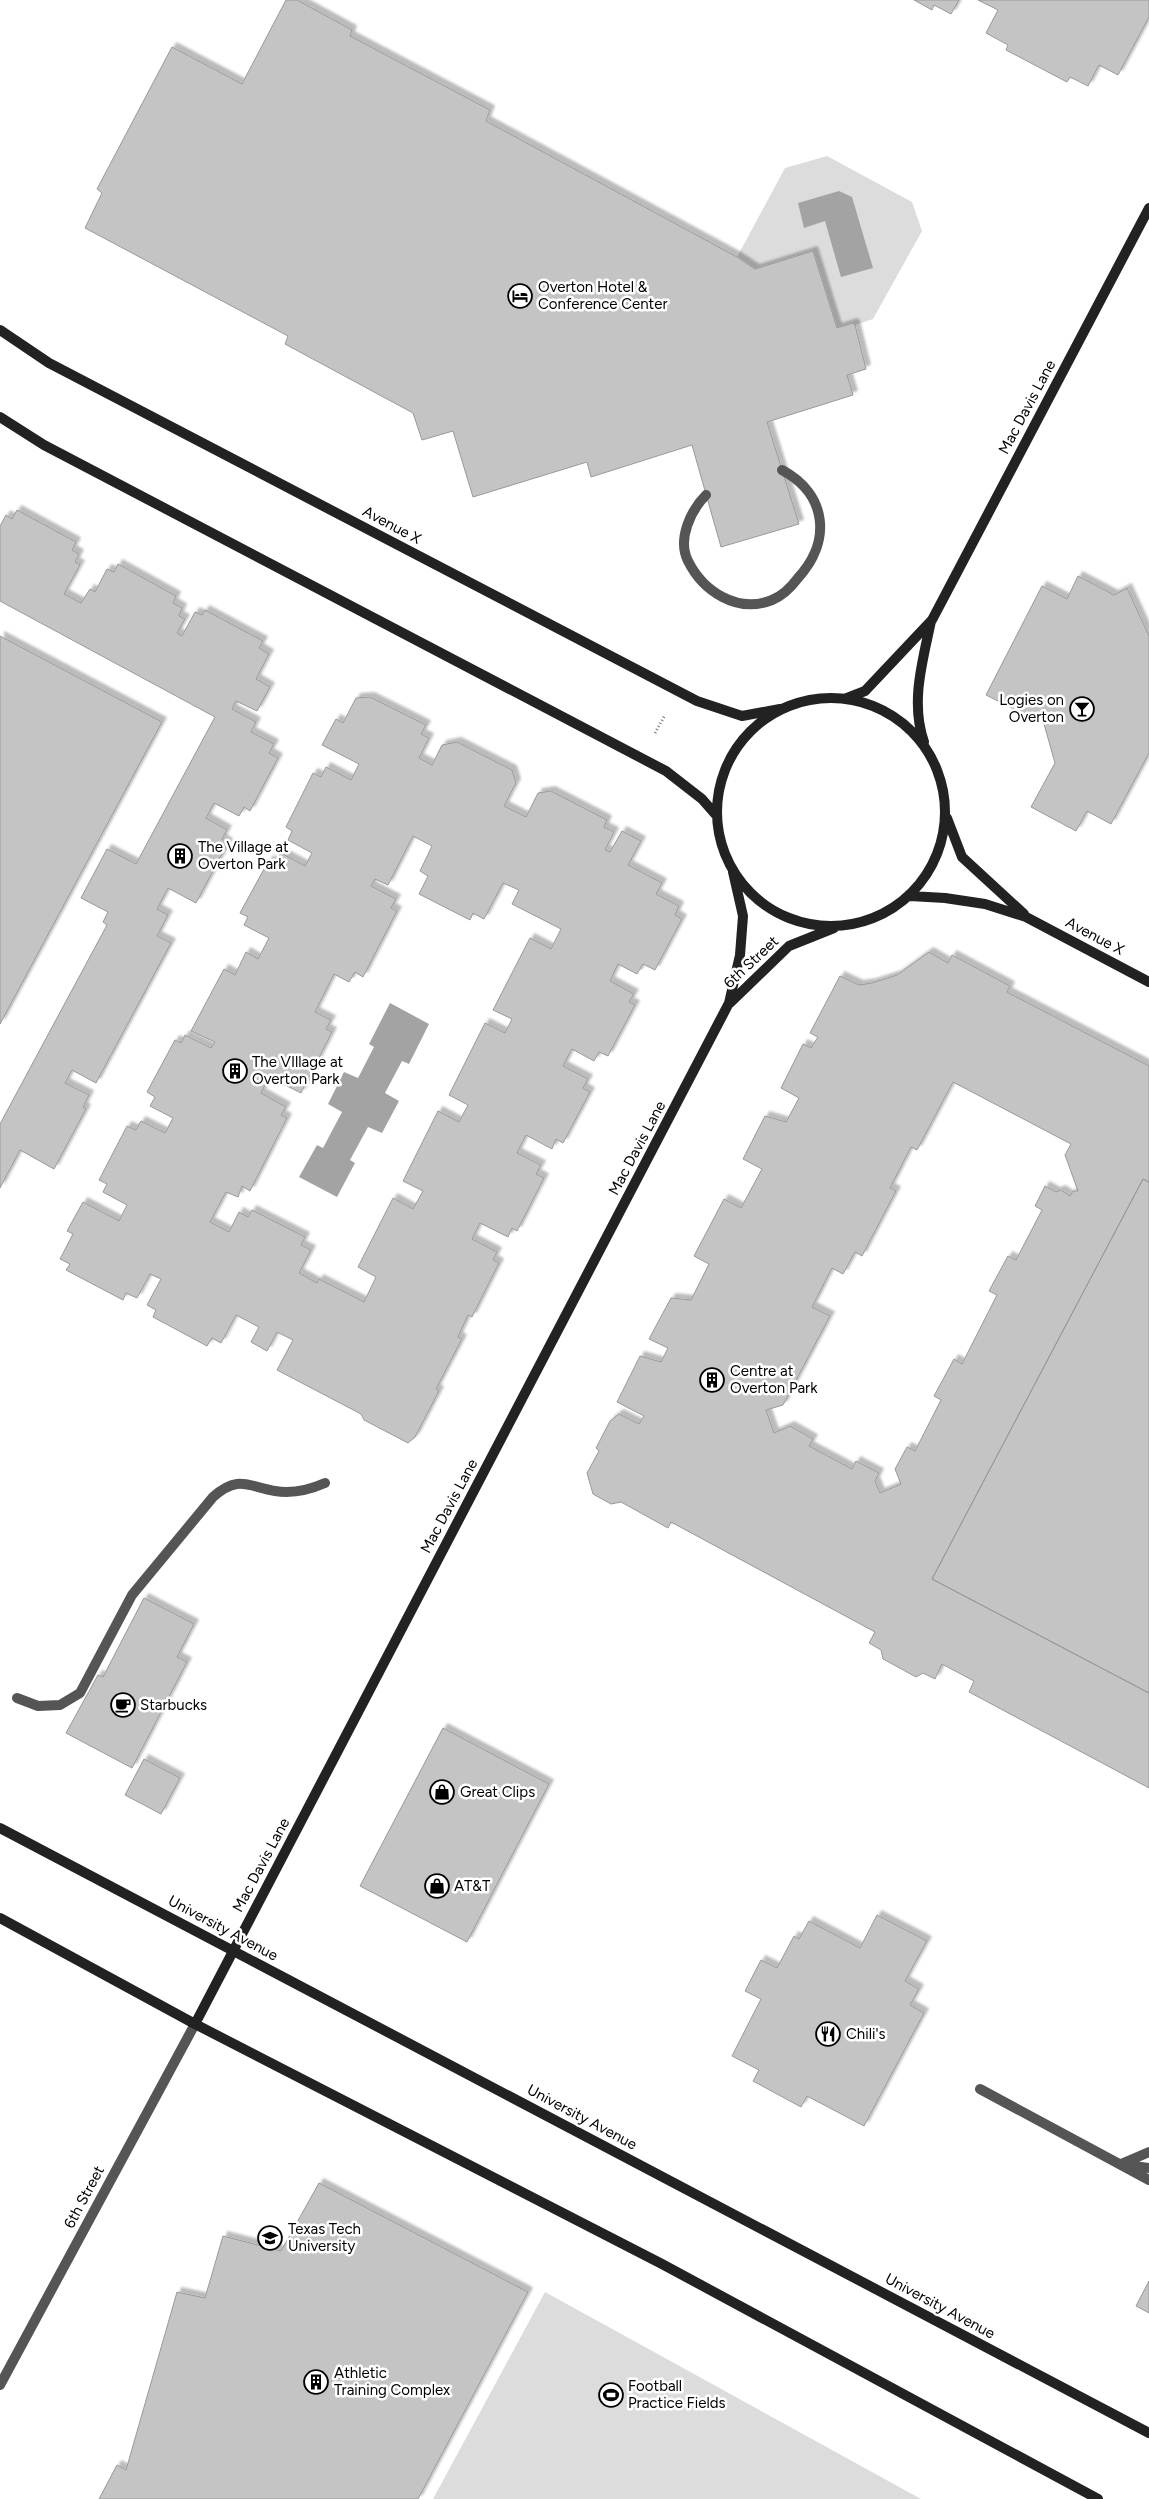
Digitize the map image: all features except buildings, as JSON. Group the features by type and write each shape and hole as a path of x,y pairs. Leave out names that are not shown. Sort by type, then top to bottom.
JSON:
{"street":[{"name":"Mac Davis Lane","path":"932,620 1149,208"},
{"name":"Avenue X","path":"0,330 49,363 697,701 742,716 780,709"},
{"path":"0,417 52,449 666,771 702,799 716,815"},
{"path":"706,495 696,505 688,523 685,541 686,558 696,577 712,592 730,601 750,604 773,600 791,587 808,568 817,546 820,526 818,509 808,489 796,478 782,470"},
{"path":"847,698 865,691 932,620"},
{"path":"926,746 904,723 877,707 847,698 813,698 780,709 759,723 741,742 724,772 719,789 716,815 720,844 733,872 758,902 794,922 834,928 862,924 887,913 910,896 929,874 941,847 947,818 942,780 919,728 917,705 932,620"},
{"name":"Avenue X","path":"947,818 962,857 1026,917"},
{"name":"6th Street","path":"729,1003 740,955 743,916 733,872"},
{"name":"Avenue X","path":"910,896 945,898 984,904 1026,917 1149,982"},
{"name":"6th Street","path":"729,1003 789,946 834,928"},
{"name":"Mac Davis Lane","path":"195,2024 729,1003"},
{"path":"17,1698 38,1706 60,1705 80,1693 132,1595 213,1497 225,1486 236,1483 292,1492 309,1490 324,1483"},
{"name":"University Avenue","path":"0,1828 1149,2433"},
{"path":"0,1918 195,2024 662,2264 1098,2499"},
{"name":"6th Street","path":"0,2385 195,2024"},
{"path":"980,2089 1149,2180"},
{"path":"1121,2164 1149,2152"},
{"path":"1121,2164 1149,2162"},
{"path":"1121,2164 1149,2168"},
{"path":"1121,2164 1149,2175"}],"path":[{"path":"653,737 665,714"}],"shaded area":[{"path":"827,156 912,202 922,231 873,319 837,328 737,257 785,168"},
{"path":"839,191 852,197 873,268 841,277 825,221 804,228 798,203"},
{"path":"390,1003 429,1024 409,1064 402,1061 385,1093 399,1101 382,1133 368,1127 350,1160 355,1163 337,1197 299,1177 317,1145 323,1148 342,1112 328,1104 344,1072 358,1078 374,1047 369,1044"},
{"name":"Football Practice Fields","path":"545,2292 921,2499 433,2499"}],"place":[{"name":"Overton Hotel & Conference Center","path":"520,296"},
{"name":"Logies on Overton","path":"1082,709"},
{"name":"The Village at Overton Park","path":"180,856"},
{"name":"The VIllage at Overton Park","path":"235,1071"},
{"name":"Centre at Overton Park","path":"712,1380"},
{"name":"Starbucks","path":"123,1705"},
{"name":"Great Clips","path":"442,1792"},
{"name":"AT&T","path":"437,1886"},
{"name":"Chili's","path":"828,2034"},
{"name":"Texas Tech University","path":"270,2238"},
{"name":"Athletic Training Complex","path":"316,2382"},
{"name":"Football Practice Fields","path":"611,2395"}]}
